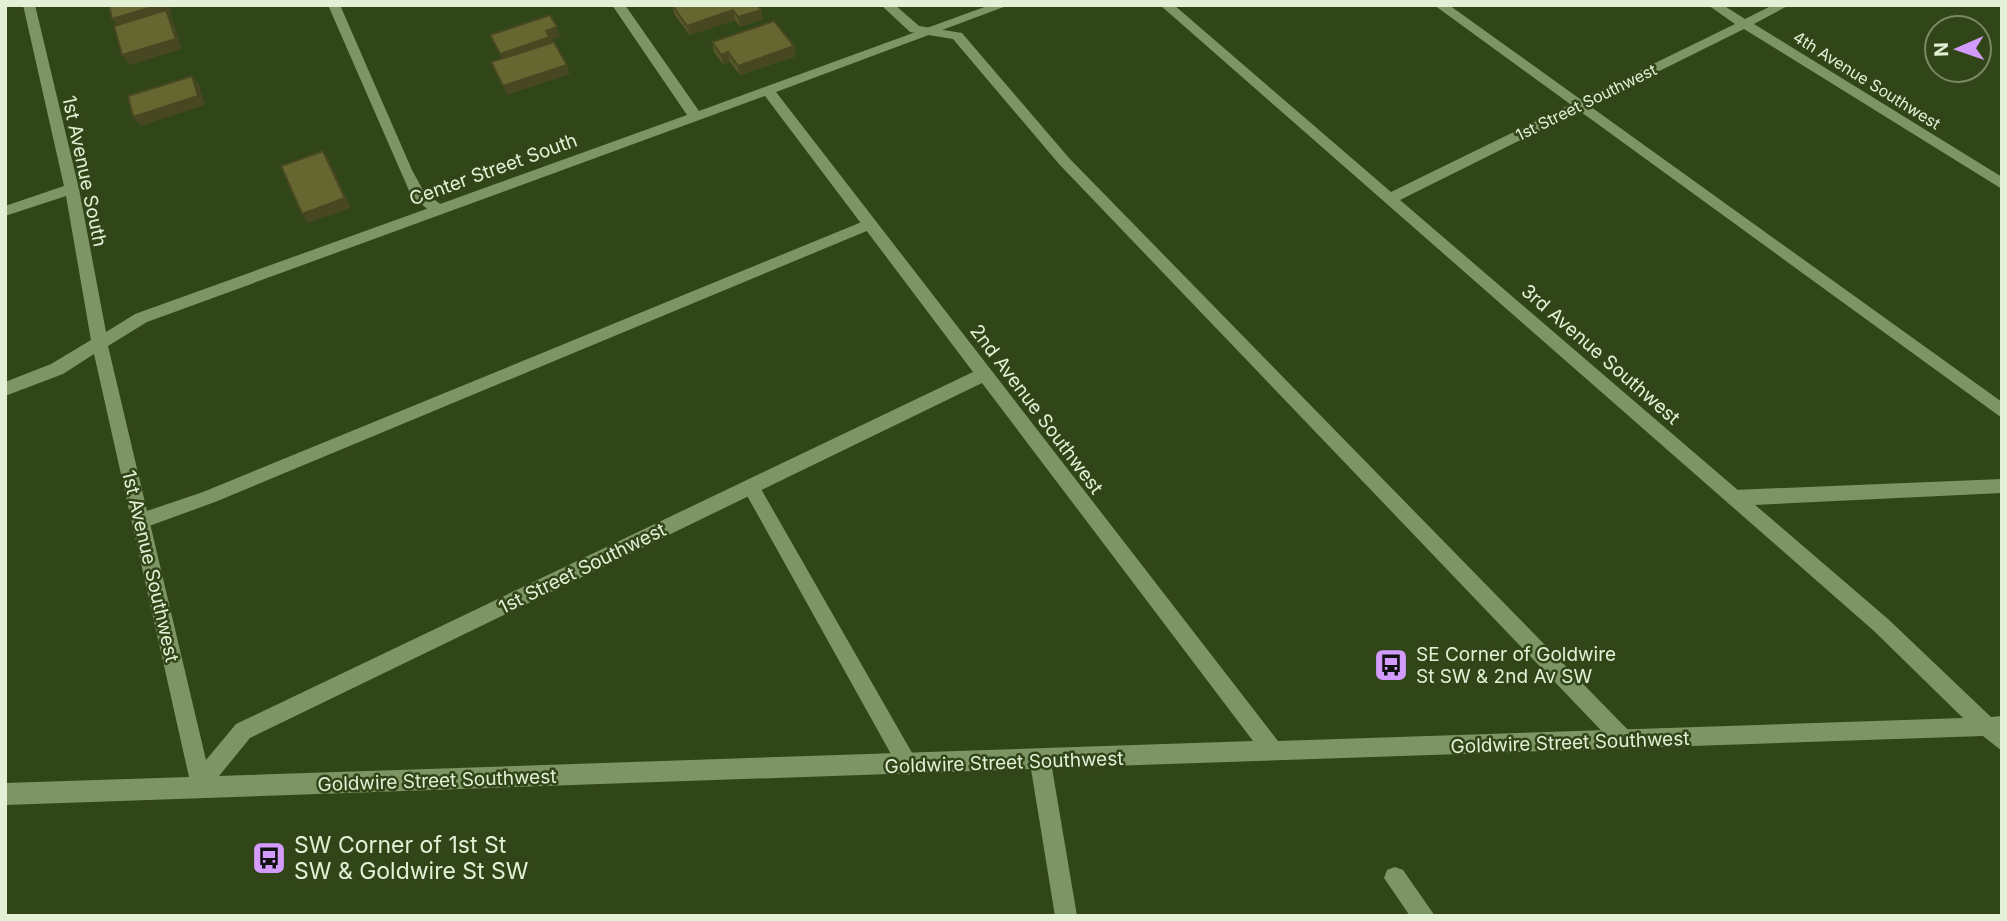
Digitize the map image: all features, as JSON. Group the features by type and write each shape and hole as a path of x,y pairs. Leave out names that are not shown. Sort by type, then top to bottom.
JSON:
{"street":[{"name":"1st Avenue South","path":"29,5 72,189 100,345"},
{"path":"334,5 405,170 418,194 438,210"},
{"path":"618,5 696,117"},
{"path":"887,5 915,29 935,30 957,36 1064,161 1624,740"},
{"name":"Center Street South","path":"5,389 57,369 141,318 1003,5"},
{"name":"3rd Avenue Southwest","path":"1166,5 1881,625 1997,731"},
{"path":"1440,5 2002,411"},
{"name":"4th Avenue Southwest","path":"1714,5 2002,184"},
{"name":"1st Street Southwest","path":"1390,199 1783,5"},
{"name":"2nd Avenue Southwest","path":"768,91 1274,752"},
{"path":"5,211 72,189"},
{"path":"141,521 209,497 869,224"},
{"name":"1st Avenue Southwest","path":"100,345 202,788"},
{"name":"1st Street Southwest","path":"202,788 213,767 243,731 984,374"},
{"path":"1734,498 2002,486"},
{"path":"751,487 908,765"},
{"name":"Goldwire Street Southwest","path":"5,794 1624,740 1997,731"},
{"path":"1040,760 1066,916"},
{"path":"1395,878 1424,916"}],"building":[{"path":"109,5 159,5 112,19"},
{"path":"672,5 757,5 761,10 738,17 733,10 687,26"},
{"path":"166,10 176,39 122,55 114,26"},
{"path":"550,15 557,27 546,31 550,37 500,54 490,35"},
{"path":"774,21 794,46 738,66 728,52 721,55 712,42"},
{"path":"554,42 567,65 503,86 491,62"},
{"path":"192,76 198,96 133,117 128,96"},
{"path":"323,151 345,198 302,214 281,166"}],"place":[{"name":"SE Corner of Goldwire St SW & 2nd Av SW","path":"1391,665"},
{"name":"SW Corner of 1st St SW & Goldwire St SW","path":"269,858"}]}
